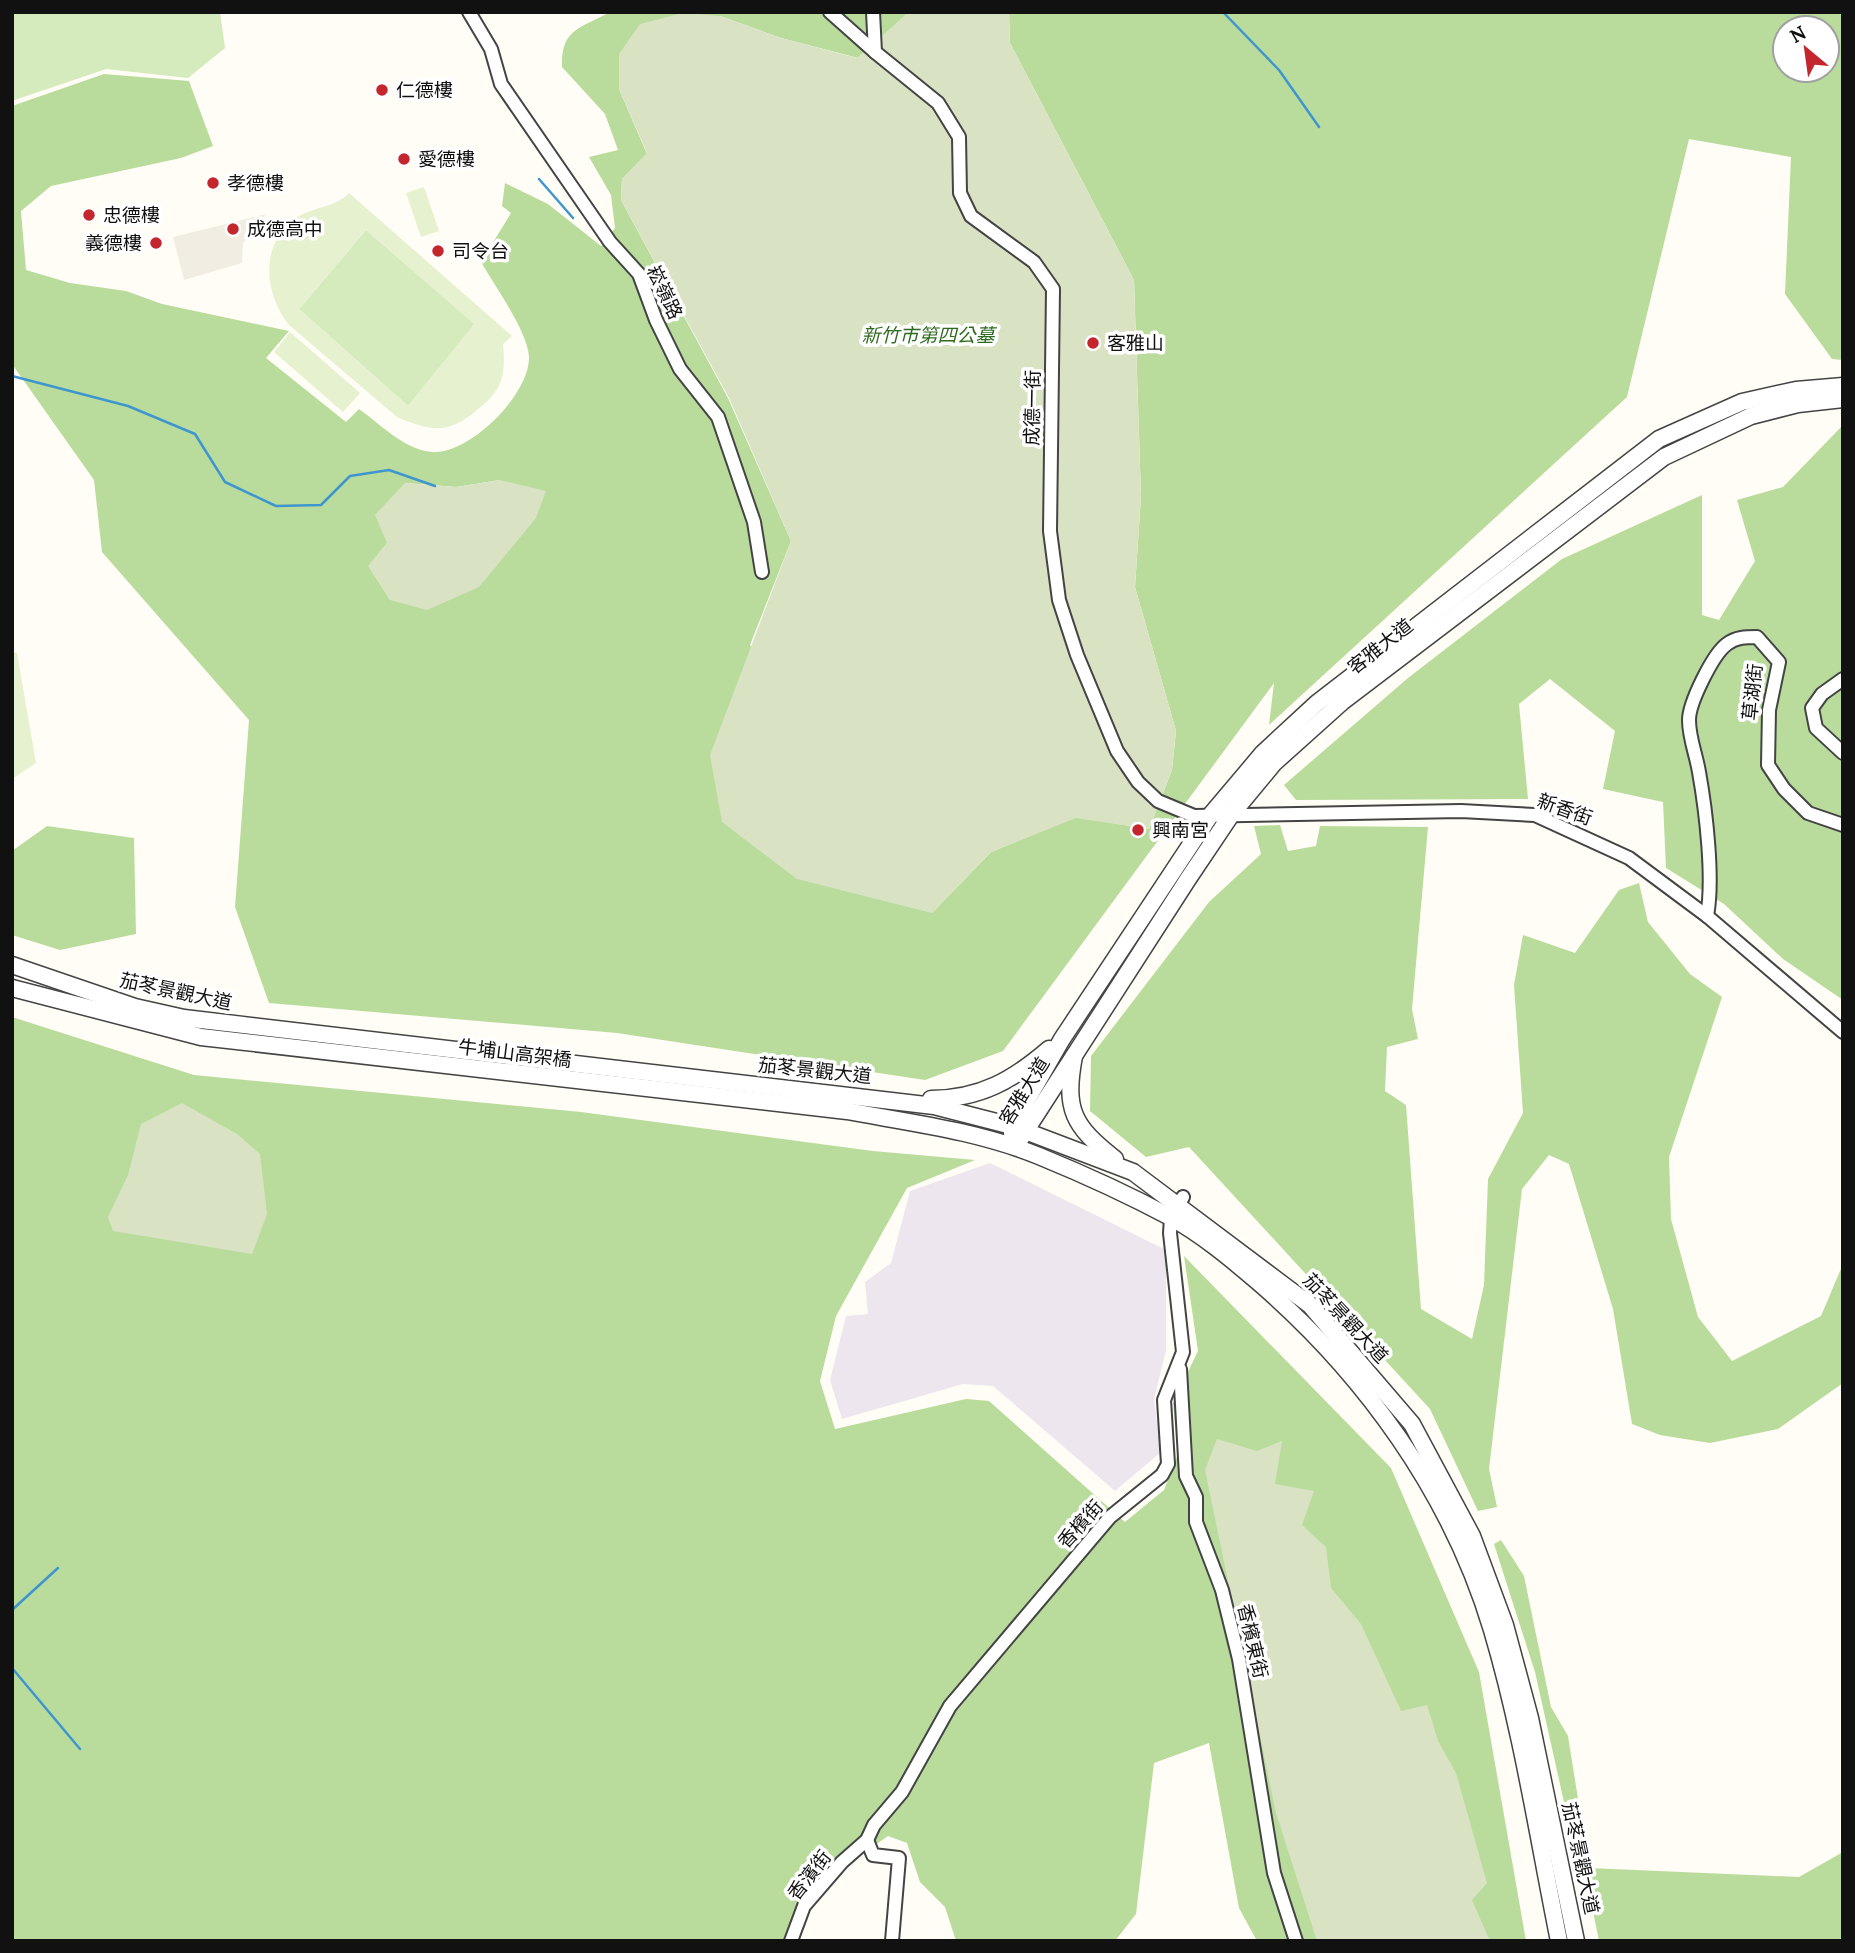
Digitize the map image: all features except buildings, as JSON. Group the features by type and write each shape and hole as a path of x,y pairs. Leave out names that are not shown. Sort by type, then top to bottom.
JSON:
{"street":[{"name":"崧嶺路","path":"469,12 491,50 501,85 610,242 639,274 680,369 718,417 754,522 762,572"},
{"path":"873,12 875,52"},
{"name":"成德一街","path":"840,15 875,52 938,103 959,137 960,193 971,216 1034,262 1053,289 1050,531 1059,600 1097,708 1117,751 1138,782 1157,801 1176,811 1209,817"},
{"path":"1797,397 1843,386"},
{"path":"1797,397 1843,399"},
{"name":"客雅大道","path":"1011,1147 1062,1039 1209,817 1263,753 1317,703 1660,439 1742,402 1797,397"},
{"name":"客雅大道","path":"1020,1129 1075,1051 1231,815 1274,763 1342,702 1664,457 1797,397"},
{"name":"草湖街","path":"1707,916 1710,881 1699,771 1691,746 1689,717 1692,701 1725,644 1741,637 1757,637 1779,662 1769,710 1768,765 1784,789 1808,813 1843,825"},
{"path":"1843,679 1822,694 1812,708 1816,728 1843,753"},
{"name":"新香街","path":"1209,817 1461,811 1535,815 1629,858 1707,916 1843,1032"},
{"name":"茄苳景觀大道","path":"12,965 135,1007 184,1018 336,1036"},
{"name":"茄苳景觀大道","path":"12,988 119,1018 201,1037 334,1053"},
{"name":"牛埔山高架橋","path":"336,1036 691,1086"},
{"path":"892,1099 944,1099 997,1087 1013,1078 1062,1039"},
{"path":"1075,1051 1069,1088 1071,1109 1080,1127 1091,1140 1133,1172"},
{"name":"牛埔山高架橋","path":"334,1053 691,1086"},
{"name":"茄苳景觀大道","path":"691,1086 892,1099 934,1105 1020,1129 1133,1172 1310,1305 1412,1424 1472,1536 1505,1625 1530,1718 1576,1941"},
{"name":"茄苳景觀大道","path":"691,1086 952,1130 1038,1156 1178,1207 1223,1253 1337,1356 1400,1437 1458,1543 1491,1628 1515,1723 1559,1941"},
{"name":"香檳街","path":"867,1840 874,1825 917,1769 950,1706 1110,1517 1163,1475 1168,1464 1164,1400 1183,1352 1178,1207"},
{"name":"香檳東街","path":"1183,1352 1179,1392 1185,1476 1196,1496 1196,1522 1222,1590 1239,1659 1274,1873 1296,1941"},
{"path":"867,1840 873,1855 899,1858 892,1941"},
{"name":"香濱街","path":"791,1941 804,1906 842,1862 867,1840"}],"shaded area":[{"path":"266,214 243,243 242,263 184,280 173,237"},
{"path":"990,1163 1166,1250 1166,1350 1154,1400 1161,1452 1115,1491 993,1386 963,1384 842,1419 830,1380 846,1316 868,1314 865,1282 891,1263 910,1191"}],"green space":[{"path":"12,12 220,12 225,48 188,78 106,69 12,101"},
{"path":"610,12 909,12 858,58 781,38 720,16 619,89 647,154 622,179 621,200 728,398 791,541 750,645 932,913 991,852 1076,817 1149,829 1172,770 1176,731 1135,587 1141,496 1134,280 1010,43 1009,12 1843,12 1843,360 1832,359 1785,294 1791,157 1689,139 1627,397 1269,725 1274,683 1003,1051 925,1080 617,1033 269,1003 235,907 249,720 102,552 94,480 12,364 12,106 104,74 189,81 213,146 181,158 51,186 21,211 26,270 70,283 126,291 162,304 289,331 266,358 346,422 359,409 412,447 432,452 447,450 463,444 494,420 519,389 526,373 529,358 523,336 481,262 511,213 502,206 505,183 548,204 601,246 615,228 611,195 589,157 618,150 605,114 562,67 565,45 569,37 581,27","holes":["500,480 390,600 369,566 387,543 405,483 456,487"]},
{"name":"新竹市第四公墓","path":"909,12 1009,12 1010,43 1134,280 1141,496 1135,587 1176,731 1172,770 1149,829 1076,818 991,852 932,913 797,879 722,822 710,755 791,541 729,398 621,200 622,179 647,153 619,89 619,54 640,24 683,13 720,16 781,38 857,58"},
{"path":"424,187 439,231 421,237 406,193"},
{"path":"349,193 512,336 503,344 503,374 497,389 485,403 457,424 429,428 397,417 289,325 281,313 274,299 269,270 276,241 296,218","holes":["366,230 474,324 408,406 299,309"]},
{"path":"366,230 475,324 408,406 299,309"},
{"path":"290,332 360,393 343,412 274,352"},
{"path":"1843,425 1843,1000 1783,959 1724,904 1666,868 1663,802 1603,789 1615,731 1550,679 1519,704 1528,799 1296,800 1284,785 1408,678 1562,559 1702,495 1702,615 1719,620 1755,561 1737,500 1783,487"},
{"path":"500,480 546,491 536,518 479,587 427,610 390,600 368,566 387,543 375,515 405,483 456,487"},
{"path":"12,652 17,653 36,763 12,779"},
{"path":"1280,825 1288,851 1316,846 1320,826 1428,827 1412,1009 1418,1039 1387,1047 1385,1091 1406,1105 1421,1309 1472,1339 1484,1285 1488,1179 1523,1113 1514,985 1523,935 1575,953 1619,890 1639,883 1648,922 1690,974 1722,997 1669,1157 1671,1219 1698,1317 1732,1361 1821,1316 1843,1264 1843,1383 1778,1429 1710,1443 1660,1435 1632,1424 1613,1309 1569,1164 1549,1155 1522,1189 1489,1469 1497,1507 1478,1511 1430,1409 1189,1147 1146,1157 1090,1111 1091,1056 1209,902 1261,854 1254,826"},
{"path":"47,826 134,838 136,934 60,950 12,935 12,851"},
{"path":"12,1017 194,1075 581,1112 873,1151 975,1160 907,1188 836,1316 820,1381 835,1429 966,1399 989,1401 1125,1522 1164,1490 1178,1454 1173,1403 1198,1351 1184,1256 1391,1468 1479,1672 1526,1941 1257,1941 1239,1908 1209,1743 1154,1763 1136,1914 1115,1941 956,1941 945,1907 920,1882 907,1843 888,1836 801,1897 791,1941 12,1941"},
{"path":"182,1103 237,1134 260,1154 267,1214 252,1254 113,1231 108,1217 128,1175 141,1124"},
{"path":"1217,1439 1257,1451 1282,1441 1275,1484 1314,1491 1302,1525 1326,1547 1331,1588 1361,1624 1401,1711 1427,1705 1438,1741 1456,1773 1487,1883 1472,1900 1490,1941 1317,1941 1276,1813 1205,1470"},
{"path":"1501,1540 1524,1576 1551,1707 1568,1736 1589,1868 1799,1877 1843,1852 1843,1941 1599,1941 1591,1901 1582,1883 1535,1672 1494,1544"}],"waterway":[{"path":"1223,12 1279,70 1319,127"},
{"path":"539,179 573,218"},
{"path":"12,376 128,406 195,434 225,482 276,506 321,505 350,476 389,470 435,486"},
{"path":"12,1610 58,1568"},
{"path":"12,1668 80,1749"}],"place":[{"name":"仁德樓","path":"382,90"},
{"name":"愛德樓","path":"404,159"},
{"name":"孝德樓","path":"213,183"},
{"name":"忠德樓","path":"89,215"},
{"name":"成德高中","path":"233,229"},
{"name":"義德樓","path":"156,243"},
{"name":"司令台","path":"438,251"},
{"name":"客雅山","path":"1093,343"},
{"name":"興南宮","path":"1138,830"}]}
